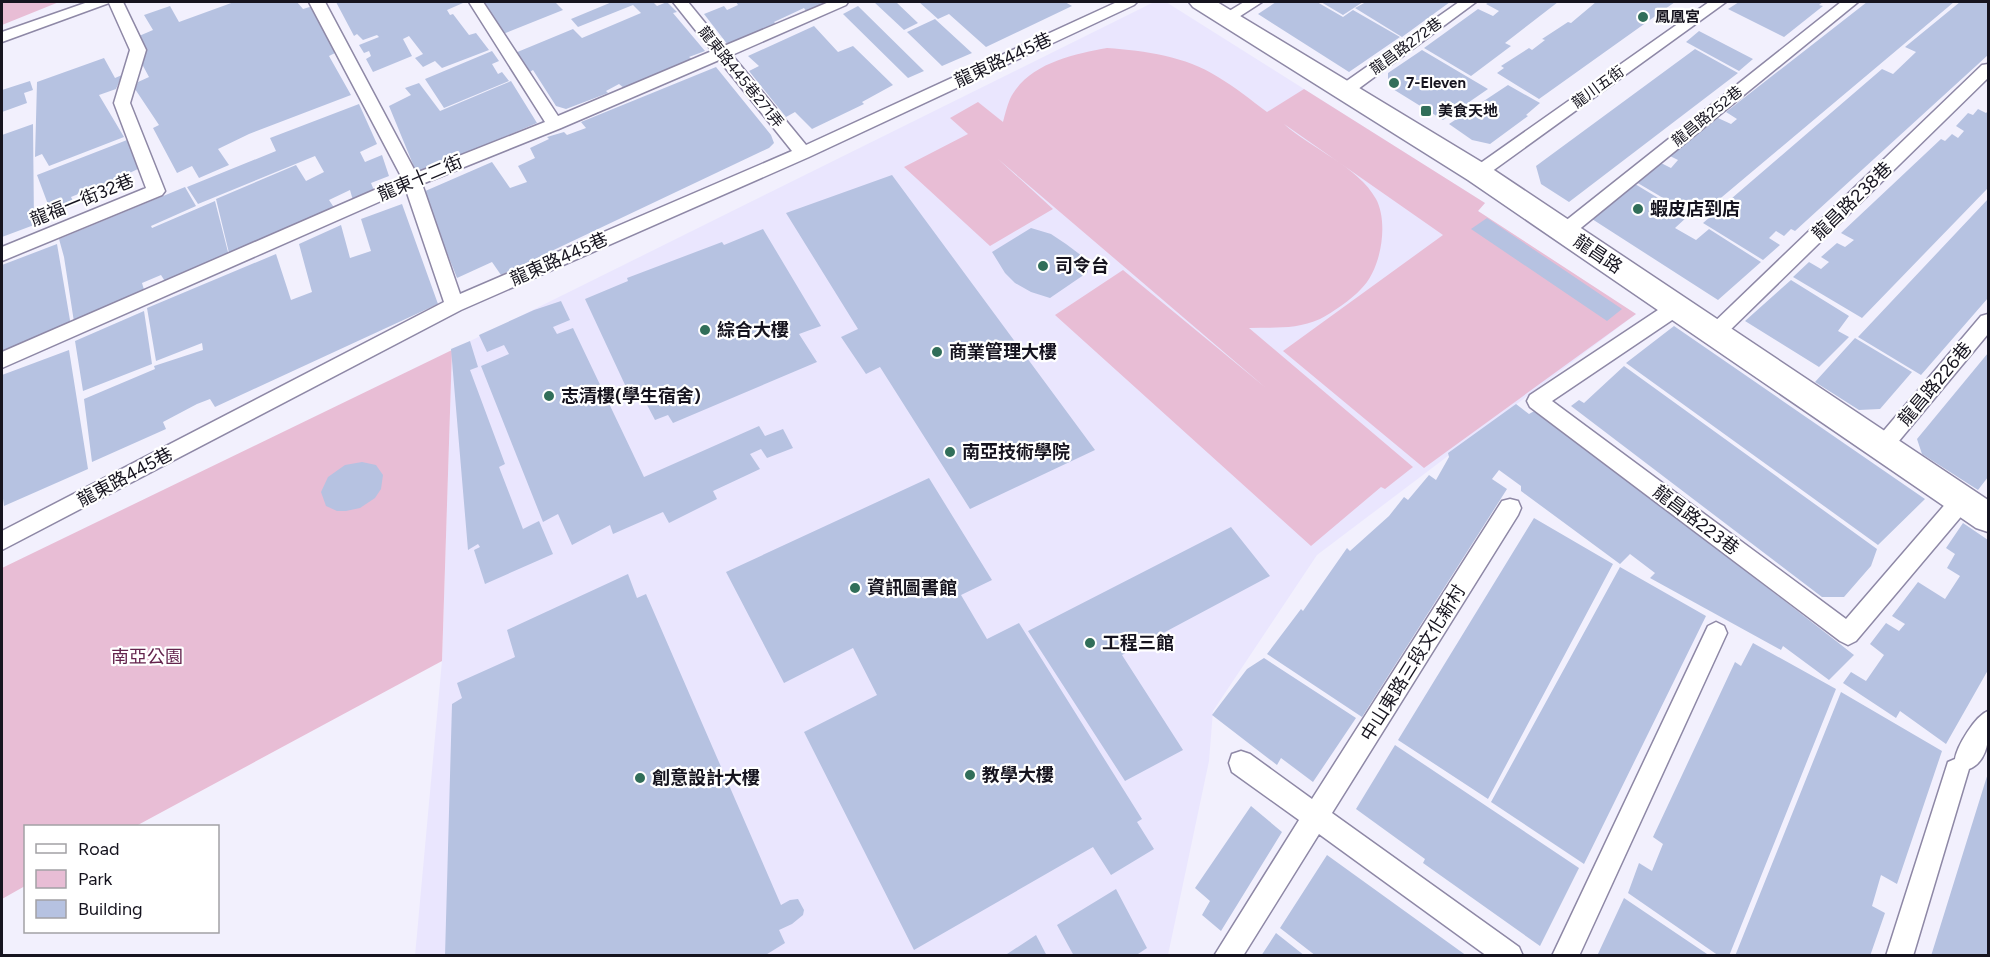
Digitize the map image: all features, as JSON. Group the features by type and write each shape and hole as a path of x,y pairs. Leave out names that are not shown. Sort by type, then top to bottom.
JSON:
{"street":[{"name":"龍昌路","path":"1201,2 1478,172 1989,518"}],"lane":[{"path":"2,37 102,2"},
{"name":"龍福一街32巷","path":"2,254 156,191 122,103 138,50 116,2"},
{"path":"317,2 412,181 454,305"},
{"path":"476,2 555,124"},
{"name":"龍東路445巷271弄","path":"680,2 803,153"},
{"name":"龍東十二街","path":"2,360 412,181 555,124 719,52 841,2"},
{"name":"龍東路445巷","path":"2,541 454,305 803,153 1129,2"},
{"path":"1226,19 1254,2"},
{"name":"龍昌路272巷","path":"1344,91 1468,2"},
{"name":"龍川五街","path":"1478,172 1718,2"},
{"name":"龍昌路252巷","path":"1565,231 1850,2"},
{"name":"龍昌路238巷","path":"1715,333 1989,69"},
{"name":"龍昌路223巷","path":"1677,307 1537,401 1848,634 1962,501"},
{"name":"龍昌路226巷","path":"1882,447 1989,321"},
{"name":"中山東路三段文化新村","path":"1227,956 1510,508"},
{"path":"1565,956 1716,633"},
{"path":"1899,956 1962,765 1989,723"},
{"path":"1241,763 1510,956"}],"shaded area":[{"name":"南亞技術學院","path":"1154,2 1166,2 1485,203 1478,211 1636,314 1317,555 1213,711 1209,761 1168,955 415,956 442,661 452,350"}],"green space":[{"path":"2,2 59,2 2,25"},
{"path":"1107,48 1151,53 1192,64 1224,81 1267,112 1304,89 1485,203 1478,211 1636,314 1424,468 1283,351 1443,235 1284,124 1358,177 1368,188 1380,209 1381,246 1368,281 1342,306 1311,323 1284,327 1249,328 1413,467 1385,489 1381,487 1311,546 1055,315 1123,270 1266,388 998,159 1053,209 990,246 904,167 968,134 950,118 978,102 1003,122 1010,99 1018,87 1039,69 1066,58"},
{"name":"南亞公園","path":"452,350 442,661 138,825 24,825 24,887 2,899 2,568"}],"building":[{"path":"234,2 297,2 303,9 313,6 335,53 329,56 351,95 249,134 218,149 229,165 199,178 192,166 177,173 153,128 159,125 135,89 138,82 149,77 142,64 139,51 139,36 153,30 144,15 170,6 179,22"},
{"path":"336,2 462,2 447,10 450,15 453,14 469,35 476,33 489,50 442,68 435,61 423,67 415,58 423,54 409,36 403,39 412,56 373,72 366,59 371,56 369,51 364,53 359,45 379,37 377,35 363,40 357,34 354,36"},
{"path":"483,2 555,2 563,10 503,34"},
{"path":"612,2 653,2 657,6 667,2 677,12 673,13 705,51 689,57 692,59 624,88 619,84 606,91 608,93 566,109 556,106 533,70 528,73 515,53 573,29 582,38 641,13 633,5 578,27 571,19"},
{"path":"736,2 828,2 806,11 804,8 774,22 777,25 728,45 704,14 724,6 727,10 738,5"},
{"path":"874,2 896,2 918,23 904,30"},
{"path":"919,2 1065,2 1072,6 986,47 949,14 938,19"},
{"path":"1276,2 1317,2 1343,17 1353,10 1400,37 1349,72 1258,14"},
{"path":"1321,2 1363,2 1343,15"},
{"path":"1366,2 1450,2 1402,37 1355,8"},
{"path":"1489,2 1558,2 1505,43 1511,46 1471,76 1424,48 1478,9 1493,16 1499,11 1486,4"},
{"path":"1596,2 1675,2 1539,99 1497,73 1504,68 1501,66 1529,48 1532,50 1545,40 1542,39 1568,22 1571,23"},
{"path":"1739,2 1823,2 1819,5 1823,6 1784,37 1728,9"},
{"path":"1867,2 1954,2 1697,218 1636,182 1661,163 1671,168 1678,160 1670,156 1718,118 1731,124 1737,119 1726,112"},
{"path":"1960,2 1988,2 1988,55 1795,231 1791,229 1784,236 1776,231 1769,238 1780,245 1763,260 1703,223 1882,69 1893,74 1916,52 1905,47"},
{"path":"858,6 924,71 908,78 843,14"},
{"path":"935,19 972,53 942,66 907,32"},
{"path":"814,26 838,52 853,46 893,85 862,102 864,104 812,129 795,112 786,117 749,71 759,66 748,56"},
{"path":"1699,31 1753,59 1739,71 1686,42"},
{"path":"1695,49 1738,73 1569,202 1541,184 1536,166"},
{"path":"1422,50 1488,89 1443,120 1388,86 1388,73"},
{"path":"492,51 499,61 492,64 498,74 502,72 509,81 444,108 425,79"},
{"path":"104,58 115,78 122,75 116,89 99,95 124,137 49,166 42,154 35,157 37,82"},
{"path":"716,67 771,135 774,143 769,148 501,275 492,262 457,278 423,192 492,162 510,188 527,182 518,166 535,158 530,148 549,139 547,137 564,132 567,135 586,128 581,122"},
{"path":"30,81 33,90 24,93 27,103 2,112 2,90"},
{"path":"511,81 537,123 417,174 389,106 411,95 405,88 419,83 440,111"},
{"path":"1508,85 1540,103 1526,115 1528,116 1490,144 1472,140 1449,124"},
{"path":"359,104 377,144 360,152 365,162 382,155 389,176 371,183 376,195 354,204 350,190 329,200 335,209 230,257 216,199 296,165 306,181 324,172 315,156 198,204 187,187 276,151 270,138"},
{"path":"1978,109 1986,113 1988,111 1988,188 1862,318 1793,277 1809,262 1821,269 1829,262 1821,257 1837,243 1845,247 1854,240 1841,233 1941,139 1945,141 1952,134 1958,138 1964,131 1956,126 1968,113 1973,115"},
{"path":"33,124 34,225 2,237 2,135"},
{"path":"127,140 140,168 119,178 124,187 102,195 98,186 71,197 75,205 52,215 37,175"},
{"name":"商業管理大樓","path":"892,175 1095,450 970,509 880,367 866,374 841,337 858,329 786,213"},
{"path":"1635,184 1688,216 1675,228 1696,240 1709,229 1761,262 1718,300 1592,219"},
{"path":"185,187 196,206 151,226 152,228 215,201 229,256 166,283 161,275 142,283 145,293 74,322 59,239"},
{"path":"1988,199 1988,298 1921,375 1858,337"},
{"path":"402,204 438,304 215,407 210,399 197,404 163,422 166,429 92,462 84,399 155,369 154,366 203,350 202,343 156,361 147,308 276,254 291,300 312,292 299,244 341,225 350,258 371,251 361,219"},
{"path":"1487,218 1622,309 1607,321 1471,229"},
{"name":"司令台","path":"1031,228 1051,234 1082,256 1088,272 1050,298 1031,292 1015,283 1005,273 992,252"},
{"name":"綜合大樓","path":"763,229 821,326 799,334 817,362 673,423 668,415 655,420 645,401 658,395 657,391 633,402 585,299 628,281 627,278 722,242 724,245"},
{"path":"57,244 71,326 2,355 2,265"},
{"path":"1791,280 1849,316 1838,331 1849,337 1819,367 1745,321"},
{"name":"志清樓(學生宿舍)","path":"561,301 570,320 553,327 557,334 573,328 644,477 759,426 765,436 783,429 793,448 767,458 761,449 750,454 760,469 713,491 717,499 669,523 663,512 613,534 610,525 572,545 558,514 543,522 481,366 509,354 504,345 487,352 479,335 534,310"},
{"path":"144,311 152,364 83,391 75,341"},
{"path":"1674,326 1925,499 1878,545 1626,363"},
{"path":"1855,338 1912,372 1880,409 1859,410 1815,382"},
{"path":"470,341 478,367 470,370 505,464 499,467 523,529 539,521 553,554 485,584 474,550 480,547 478,544 468,550 451,349"},
{"path":"69,350 88,469 4,506 2,375"},
{"path":"1988,353 1988,477 1978,490 1922,454 1917,439"},
{"path":"1624,366 1877,549 1871,566 1844,597 1822,597 1571,406 1579,400 1584,403"},
{"path":"1516,404 1529,414 1538,409 1854,655 1829,680 1783,646 1781,650 1650,578 1655,573 1630,554 1620,564 1521,491 1521,486 1499,470 1492,479 1507,489 1362,717 1267,654 1301,609 1303,611 1347,548 1350,551 1389,516 1404,497 1408,500 1429,475 1436,480 1449,457 1448,453"},
{"path":"362,462 376,465 383,475 381,489 375,498 360,508 346,511 337,511 326,506 321,492 328,477 345,465"},
{"name":"教學大樓","path":"929,478 992,580 961,595 987,639 1019,623 1142,819 1137,822 1154,849 1111,875 1093,847 914,950 804,732 877,695 853,648 784,683 726,572"},
{"path":"1534,518 1613,564 1488,799 1398,740"},
{"path":"1963,523 1988,540 1988,670 1946,744 1900,711 1896,718 1843,683 1851,672 1866,681 1884,655 1870,644 1886,623 1899,631 1905,624 1892,616 1918,582 1945,599 1960,576 1947,568 1955,554 1946,548"},
{"name":"工程三館","path":"1231,527 1270,576 1122,655 1183,750 1125,781 1028,631"},
{"path":"1620,567 1706,616 1584,864 1491,802"},
{"name":"創意設計大樓","path":"628,574 637,598 646,594 781,905 798,899 804,910 803,915 792,924 779,930 785,943 764,956 445,956 452,704 462,698 457,683 515,657 507,630"},
{"path":"1753,643 1836,689 1729,956 1719,956 1628,893 1639,863 1652,871 1663,844 1653,837 1735,662 1741,666"},
{"path":"1264,658 1356,718 1313,782 1281,758 1277,765 1212,715 1247,669"},
{"path":"1841,692 1942,751 1897,884 1881,875 1872,906 1885,913 1870,956 1735,956"},
{"path":"1395,745 1579,868 1540,946 1423,863 1425,859 1356,809"},
{"path":"1988,773 1988,956 1931,956"},
{"path":"1251,806 1282,832 1221,931 1202,915 1210,901 1195,888"},
{"path":"1327,855 1467,956 1316,956 1280,928"},
{"path":"1116,889 1147,948 1135,956 1074,956 1057,925"},
{"path":"1624,898 1710,956 1597,956"},
{"path":"1276,933 1305,956 1261,956"},
{"path":"1036,935 1047,956 1004,956"}],"place":[{"name":"鳳凰宮","path":"1643,17"},
{"name":"7-Eleven","path":"1394,83"},
{"name":"美食天地","path":"1426,111"},
{"name":"蝦皮店到店","path":"1638,209"},
{"name":"司令台","path":"1043,266"},
{"name":"綜合大樓","path":"705,330"},
{"name":"商業管理大樓","path":"937,352"},
{"name":"志清樓(學生宿舍)","path":"549,396"},
{"name":"南亞技術學院","path":"950,452"},
{"name":"資訊圖書館","path":"855,588"},
{"name":"工程三館","path":"1090,643"},
{"name":"教學大樓","path":"970,775"},
{"name":"創意設計大樓","path":"640,778"}]}
